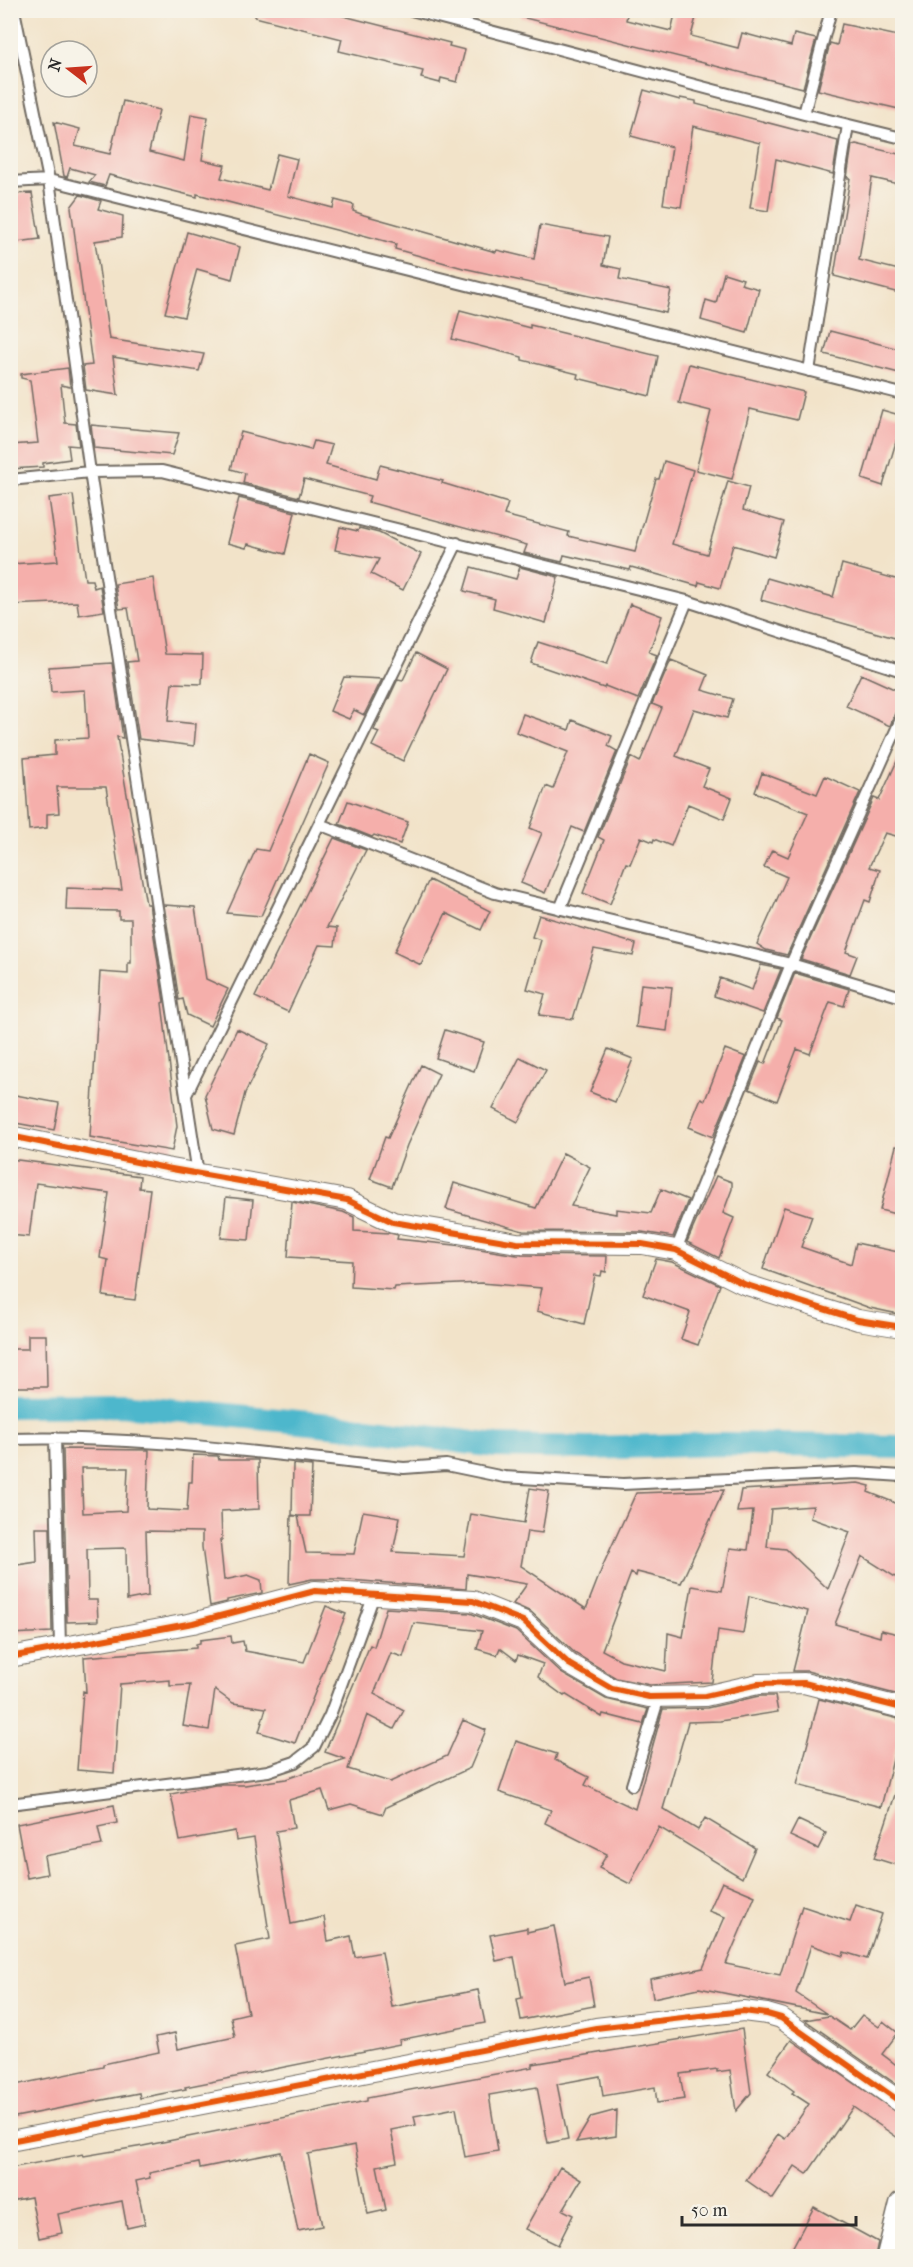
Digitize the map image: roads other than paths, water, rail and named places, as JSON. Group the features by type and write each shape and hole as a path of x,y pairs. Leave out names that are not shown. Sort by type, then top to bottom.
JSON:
{"street":[{"path":"10,1136 347,1200 393,1222 517,1243 642,1244 676,1250 744,1284 858,1320 903,1327"},
{"path":"10,1657 193,1623 315,1592 473,1600 523,1622 569,1664 612,1689 649,1697 705,1696 758,1684 804,1683 903,1708"},
{"path":"10,2141 596,2028 743,2011 767,2013 781,2018 903,2103"},
{"path":"889,2256 903,2204"}],"lane":[{"path":"14,10 49,180 90,472 198,1173"},
{"path":"411,10 903,138"},
{"path":"804,114 831,10"},
{"path":"809,371 848,125"},
{"path":"10,182 49,180 903,394"},
{"path":"10,480 90,472 162,471 687,601 903,671"},
{"path":"186,1095 457,543"},
{"path":"560,909 687,601"},
{"path":"676,1250 790,964 903,717"},
{"path":"319,824 495,893 790,964 903,997"},
{"path":"55,1438 60,1647"},
{"path":"10,1439 142,1441 404,1467 446,1465 504,1477 623,1484 856,1473 903,1476"},
{"path":"10,1804 268,1771 295,1762 314,1747 330,1715 374,1595"},
{"path":"632,1785 659,1697"}],"waterway":[{"path":"10,1406 122,1405 351,1427 496,1446 589,1448 721,1444 902,1447"}]}
